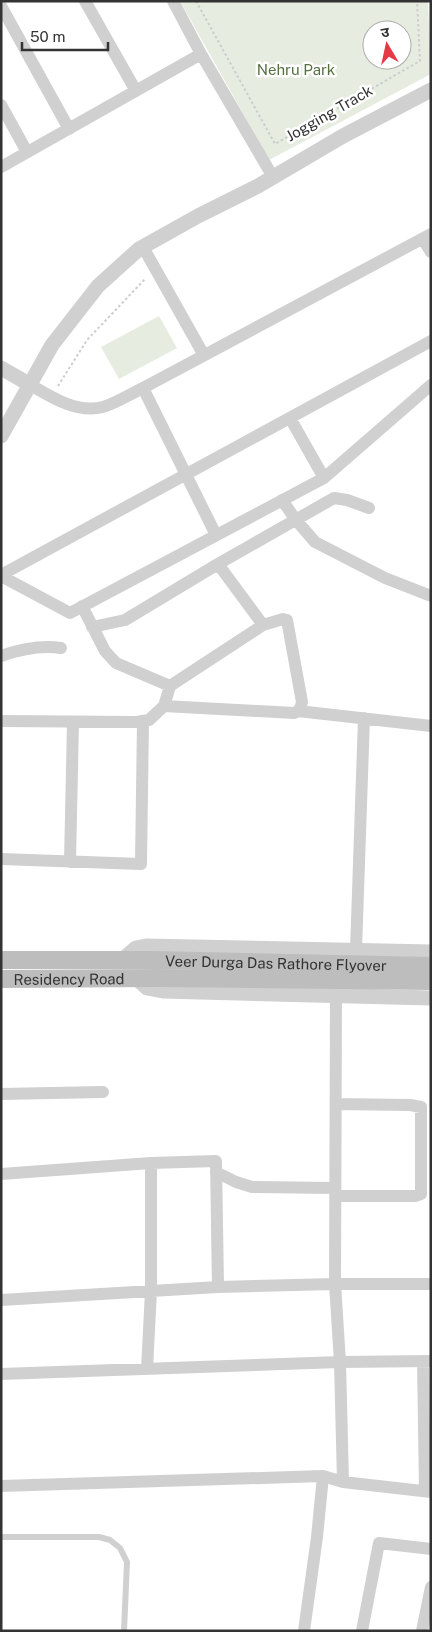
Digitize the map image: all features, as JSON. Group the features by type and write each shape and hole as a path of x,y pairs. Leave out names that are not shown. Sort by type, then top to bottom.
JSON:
{"main road":[{"name":"Residency Road","path":"1,960 122,960"},
{"name":"Veer Durga Das Rathore Flyover","path":"122,960 431,966"},
{"name":"Residency Road","path":"1,979 136,978"},
{"name":"Veer Durga Das Rathore Flyover","path":"136,978 431,981"}],"street":[{"path":"85,1 136,90"},
{"path":"173,1 201,54 273,177"},
{"path":"1,6 69,129"},
{"path":"1,167 201,54"},
{"path":"1,436 52,345 98,286 123,262 143,247 273,177 343,136 431,90"},
{"path":"1,105 27,152"},
{"path":"1,368 51,397 81,407 102,407 143,388 427,237 431,252"},
{"path":"143,247 201,350"},
{"path":"1,575 431,341"},
{"path":"1,575 70,612 324,478 431,385"},
{"path":"143,388 216,535"},
{"path":"290,418 324,478"},
{"path":"92,627 125,620 334,498 347,500 369,508"},
{"path":"282,500 315,542 385,578 431,596"},
{"path":"218,564 263,625"},
{"path":"82,606 105,651 116,663 170,686"},
{"path":"1,721 149,720 164,706 170,686 263,625 283,619 288,620 302,702 302,706 298,711"},
{"path":"1,656 29,648 61,648"},
{"path":"164,706 294,713 298,711 431,726"},
{"path":"356,950 364,718"},
{"path":"1,860 141,864 143,721"},
{"path":"70,862 73,722"},
{"path":"122,960 136,948 146,946 431,952"},
{"path":"136,978 148,988 163,991 431,998"},
{"path":"336,996 335,1284 340,1362 343,1482"},
{"path":"1,1094 103,1092"},
{"path":"216,1172 236,1182 252,1187 415,1196 421,1194 420,1107 410,1105 336,1104"},
{"path":"1,1174 151,1163 216,1161 218,1287"},
{"path":"148,1369 151,1291 151,1163"},
{"path":"1,1300 218,1287 431,1284"},
{"path":"1,1374 340,1362 427,1361 428,1492 343,1482 323,1476 1,1486"},
{"path":"304,1631 323,1476"},
{"path":"362,1631 379,1543 431,1549"},
{"path":"422,1631 431,1587"}],"lane":[{"path":"1,1537 99,1537 110,1540 120,1548 126,1562 124,1631"}],"path":[{"name":"Jogging Track","path":"196,1 275,144 420,61 417,1"},
{"path":"58,391 57,388 60,382 87,340 148,276 157,272"}],"green space":[{"name":"Nehru Park","path":"180,1 428,1 431,74 269,160"},
{"path":"159,316 177,348 119,379 101,347"}]}
